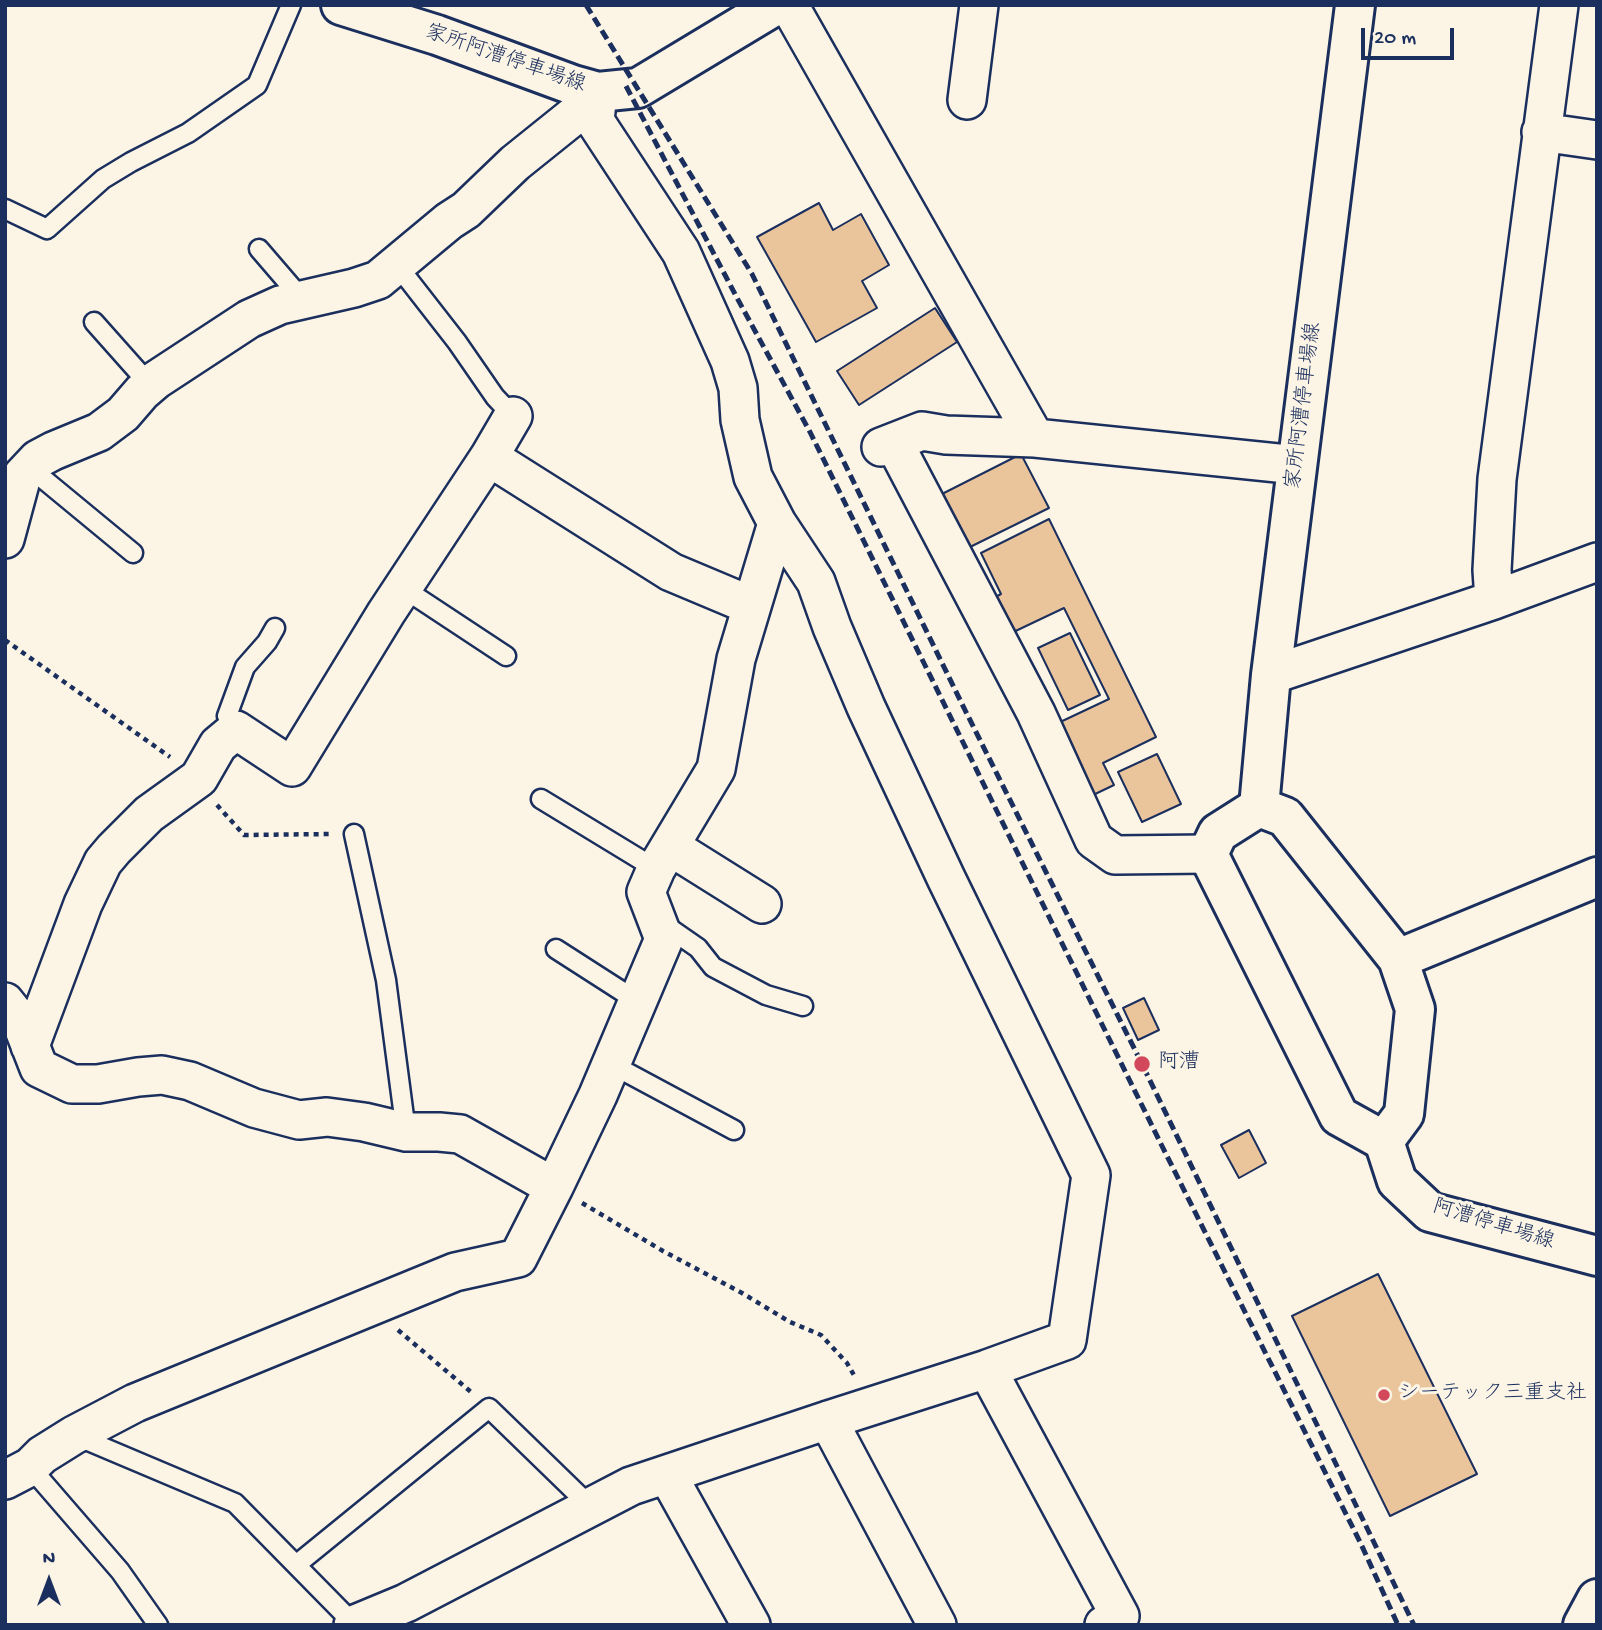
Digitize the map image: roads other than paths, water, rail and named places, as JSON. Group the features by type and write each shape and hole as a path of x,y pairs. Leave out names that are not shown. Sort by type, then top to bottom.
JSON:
{"main road":[{"name":"家所阿漕停車場線","path":"341,5 412,16 573,85 598,92 638,88 776,5"},
{"name":"家所阿漕停車場線","path":"1259,807 1271,675 1355,5"},
{"path":"1259,807 1285,817 1398,959 1415,1009 1404,1114 1384,1141 1339,1116 1208,854 1218,833 1259,807"},
{"path":"1398,959 1597,877"},
{"name":"阿漕停車場線","path":"1384,1141 1398,1181 1430,1212 1597,1256"},
{"path":"1583,1625 1597,1599"}],"street":[{"path":"789,5 1035,438"},
{"path":"967,100 979,5"},
{"path":"1494,600 1492,570 1497,479 1559,5"},
{"path":"5,539 19,470 53,451 99,432 123,414 150,385 249,318 280,305 378,280 466,210 515,163 576,114 598,92"},
{"path":"354,1624 406,1603 631,1486 1067,1340 1091,1175 866,707 816,582 777,523 753,477 740,420 738,388 730,360 681,252 595,121 598,92"},
{"path":"1541,132 1597,140"},
{"path":"30,1046 83,904 103,862 149,814 197,779 218,745 236,730 292,767 513,416"},
{"path":"1208,854 1115,855 1094,840 1036,712 888,445 922,431 946,435 1035,438 1297,465"},
{"path":"489,457 671,572 752,606"},
{"path":"18,1474 74,1435 135,1402 455,1272 518,1258 611,1065 664,939 646,892 716,769 736,659 777,523"},
{"path":"1271,675 1494,600 1597,562"},
{"path":"664,858 762,904"},
{"path":"5,1002 21,1021 39,1068 72,1084 98,1084 162,1075 190,1081 254,1108 299,1120 327,1117 406,1132 460,1134 554,1187"},
{"path":"987,1369 1120,1616 1104,1625"},
{"path":"828,1420 937,1625"},
{"path":"667,1475 751,1624"}],"lane":[{"path":"5,209 47,229 103,179 188,133 257,85 291,5"},
{"path":"260,249 302,299"},
{"path":"397,265 457,342 495,397 513,416"},
{"path":"94,322 150,385"},
{"path":"19,470 132,552"},
{"path":"403,588 506,656"},
{"path":"236,730 227,716 245,667 267,642 275,628"},
{"path":"541,799 664,858"},
{"path":"354,834 386,980 406,1132"},
{"path":"657,920 698,947 713,967 766,995 803,1006"},
{"path":"556,948 637,1001"},
{"path":"611,1065 734,1130"},
{"path":"296,1565 489,1408 591,1507"},
{"path":"74,1435 235,1503 354,1624"},
{"path":"18,1474 120,1571 158,1625"}],"railway":[{"path":"586,5 752,274 1142,1064 1414,1625"},
{"path":"626,86 810,432 1361,1544 1398,1625"}],"place":[{"name":"阿漕","path":"1142,1064"},
{"name":"シーテック三重支社","path":"1384,1395"}]}
